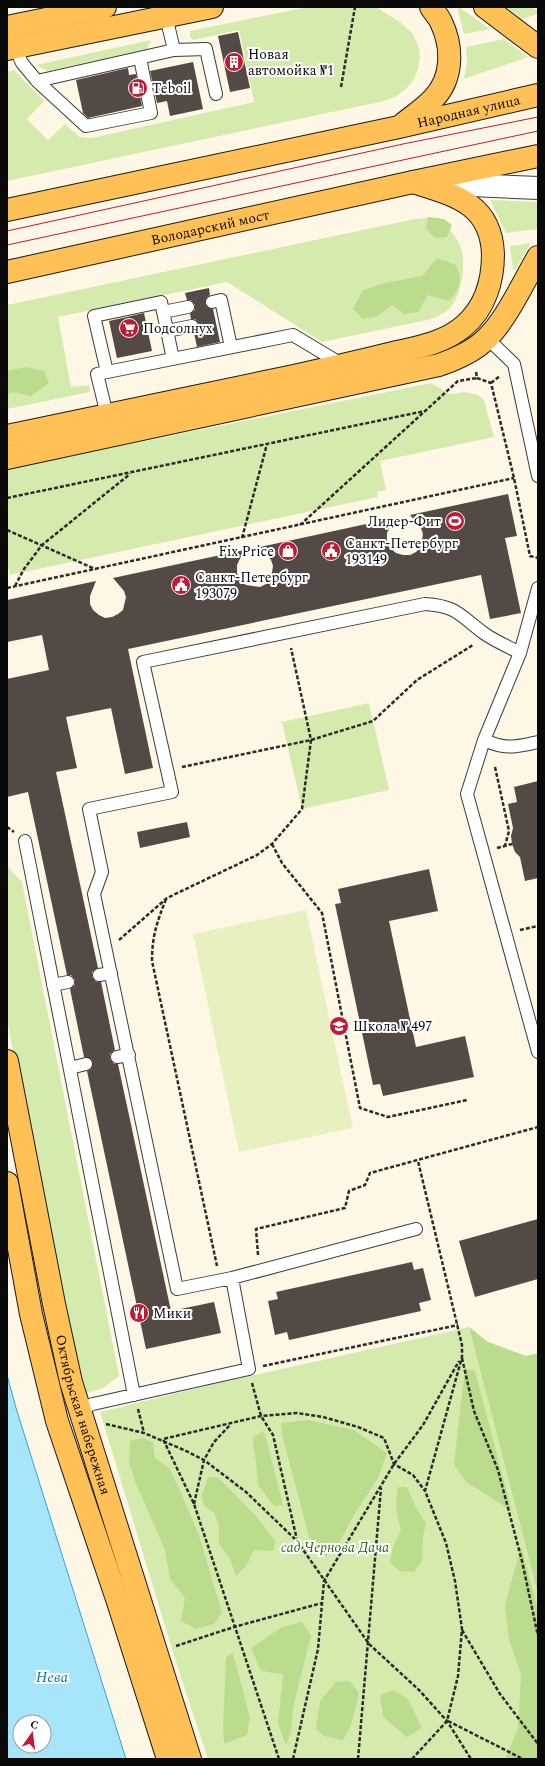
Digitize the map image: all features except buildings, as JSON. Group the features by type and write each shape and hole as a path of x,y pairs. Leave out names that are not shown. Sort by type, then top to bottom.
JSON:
{"main road":[{"path":"8,27 105,7"},
{"path":"10,48 165,12 212,7"},
{"path":"7,210 399,127 433,99 447,78 449,63 448,42 441,22 431,7"},
{"path":"485,7 538,47"},
{"name":"Народная улица","path":"399,127 538,95"},
{"path":"413,182 538,156"},
{"path":"7,436 344,365 432,344 449,336 464,326 478,310 487,294 493,272 492,246 488,226 474,207 451,194 413,182"},
{"name":"Володарский мост","path":"7,272 413,182"},
{"path":"7,458 439,364 457,358 487,338 502,319 538,257"},
{"name":"Октябрьская набережная","path":"7,1062 64,1355 190,1759"},
{"name":"Октябрьская набережная","path":"7,1184 31,1314 57,1421 118,1602 168,1759"}],"street":[{"path":"413,182 538,188"}],"lane":[{"path":"165,12 174,50"},
{"path":"8,27 10,48 37,81 86,126 151,113 140,58"},
{"path":"37,81 174,50 206,49 216,94"},
{"path":"212,302 221,300 220,320 231,347"},
{"path":"107,372 94,316 161,302 173,359"},
{"path":"163,312 188,307"},
{"path":"167,331 192,326"},
{"path":"107,415 97,374 293,335 344,365"},
{"path":"487,338 514,364 538,476"},
{"path":"538,588 520,653 484,740 467,794 538,1052"},
{"path":"416,1229 232,1278 178,1289 123,1056 106,974 107,951 94,894 102,872 89,809 172,792 144,662 287,631 425,604 442,605 458,612 485,634 520,653"},
{"path":"484,740 498,746 509,748 538,742"},
{"path":"25,841 135,1400"},
{"path":"53,985 68,982"},
{"path":"70,1068 86,1064"},
{"path":"80,1409 93,1404 135,1400 250,1375 232,1278"}],"path":[{"path":"341,87 355,7"},
{"path":"475,370 477,378"},
{"path":"300,525 458,381 477,378 491,383 514,478 530,556 538,558"},
{"path":"7,498 426,411"},
{"path":"242,538 267,444"},
{"path":"14,587 24,569 42,545 132,472"},
{"path":"7,588 514,478"},
{"path":"7,530 95,569"},
{"path":"107,951 166,898 257,855 272,844 302,809 311,740 287,631"},
{"path":"167,770 311,740 373,721 417,680 469,648 485,634"},
{"path":"495,766 509,831 505,846"},
{"path":"272,844 282,863 322,913 360,1108 388,1117 467,1100"},
{"path":"166,898 152,942 152,961 220,1280"},
{"path":"260,1270 256,1229 345,1208 349,1191 365,1185 370,1173 538,1127"},
{"path":"418,1161 458,1325 462,1345 462,1357 474,1411 498,1470 522,1561 538,1636"},
{"path":"297,1541 273,1435 260,1416 250,1375 458,1325"},
{"path":"293,1759 318,1649 324,1581 394,1464 423,1425 462,1357"},
{"path":"425,1491 462,1357"},
{"path":"135,1400 144,1433"},
{"path":"163,1440 231,1425 260,1416 297,1413 323,1417 358,1426 384,1438 394,1464 412,1475 425,1491 446,1543 455,1581 462,1629 458,1676 447,1721 412,1759"},
{"path":"98,1423 144,1433 163,1440 204,1460 246,1492 297,1541 369,1644 419,1690 447,1721 471,1759"},
{"path":"194,1504 204,1460 214,1442 231,1425"},
{"path":"163,1440 194,1504 279,1759"},
{"path":"358,1759 369,1644 381,1487"},
{"path":"174,1647 234,1627 323,1603"},
{"path":"462,1629 500,1694 538,1744"},
{"path":"447,1721 523,1759"}],"green space":[{"path":"308,7 376,7 400,22 413,34 419,48 420,57 418,69 413,81 405,90 395,97 384,101 7,181 7,72 14,70 44,101 27,119 48,140 65,124 80,137 92,138 254,102 239,30 193,40 190,36 190,31"},
{"path":"457,7 459,7 490,29 464,34"},
{"path":"505,7 531,7 538,11 538,14 522,19"},
{"path":"504,39 528,57 464,79 467,64 466,47"},
{"path":"151,40 147,49 47,71 36,65"},
{"path":"490,200 538,202 538,229 506,233"},
{"path":"428,217 444,219 452,225 447,237 435,238 426,229"},
{"path":"428,218 438,222 453,234 458,241 463,258 462,278 456,299 449,309 438,316 427,320 322,342 227,282 58,317 71,387 89,385 90,392 7,409 7,305 415,219"},
{"path":"531,243 515,270 513,270 510,246"},
{"path":"437,258 456,265 458,271 460,280 458,289 449,301 428,295 418,312 404,314 392,305 378,316 363,319 353,309 363,290 385,283 422,276"},
{"path":"26,367 44,371 49,383 31,396 13,392 7,394 7,371"},
{"path":"431,383 450,394 465,392 478,395 484,400 494,437 380,461 386,490 377,492 378,497 10,575 7,563 7,469"},
{"path":"369,703 389,790 302,809 282,722"},
{"path":"7,866 22,882 119,1376 103,1388 84,1394 61,1303 7,1019"},
{"path":"306,910 353,1128 239,1152 193,934"},
{"name":"сад Чернова Дача","path":"469,1327 538,1594 538,1759 208,1759 175,1659 100,1412 206,1386"},
{"path":"469,1327 488,1342 526,1356 538,1353 538,1594"},
{"path":"465,1368 475,1371 512,1511 466,1482 454,1464"},
{"path":"308,1420 354,1430 387,1453 378,1478 354,1515 336,1549 325,1557 309,1537 282,1434 281,1423"},
{"path":"264,1431 283,1505 274,1506 258,1485 252,1438"},
{"path":"142,1438 153,1442 155,1458 170,1469 199,1535 222,1613 214,1624 196,1629 181,1621 185,1598 170,1579 165,1550 136,1484 129,1462 130,1441"},
{"path":"208,1477 219,1478 256,1516 275,1541 274,1551 254,1550 246,1566 236,1576 230,1559 219,1544 219,1526 214,1512 204,1506 202,1495"},
{"path":"398,1487 407,1487 416,1508 426,1523 423,1537 422,1561 414,1572 399,1571 390,1562 393,1547 401,1530 397,1515 396,1499"},
{"path":"521,1546 538,1610 538,1759 505,1759 518,1729 521,1674 509,1640 505,1605"},
{"path":"302,1622 311,1636 293,1708 291,1732 286,1745 278,1724 283,1674 261,1671 251,1648 282,1627"},
{"path":"233,1653 250,1718 247,1735 224,1744 223,1728 226,1657"},
{"path":"350,1681 359,1693 351,1725 343,1740 324,1736 316,1729 320,1701 336,1682"},
{"path":"393,1690 408,1699 422,1728 407,1737 383,1717 380,1695"}],"water":[{"name":"Нева","path":"7,1375 16,1408 126,1759 7,1759"}],"tram line":[{"path":"7,231 403,144 538,117"},
{"path":"7,245 538,131"}],"place":[{"name":"Новая автомойка №1","path":"234,62"},
{"name":"Teboil","path":"138,88"},
{"name":"Подсолнух","path":"129,328"},
{"name":"Лидер-Фит","path":"455,521"},
{"name":"Fix Price","path":"288,551"},
{"name":"Санкт-Петербург 193149","path":"331,551"},
{"name":"Санкт-Петербург 193079","path":"181,585"},
{"name":"Школа № 497","path":"339,1026"},
{"name":"Мики","path":"139,1313"}]}
